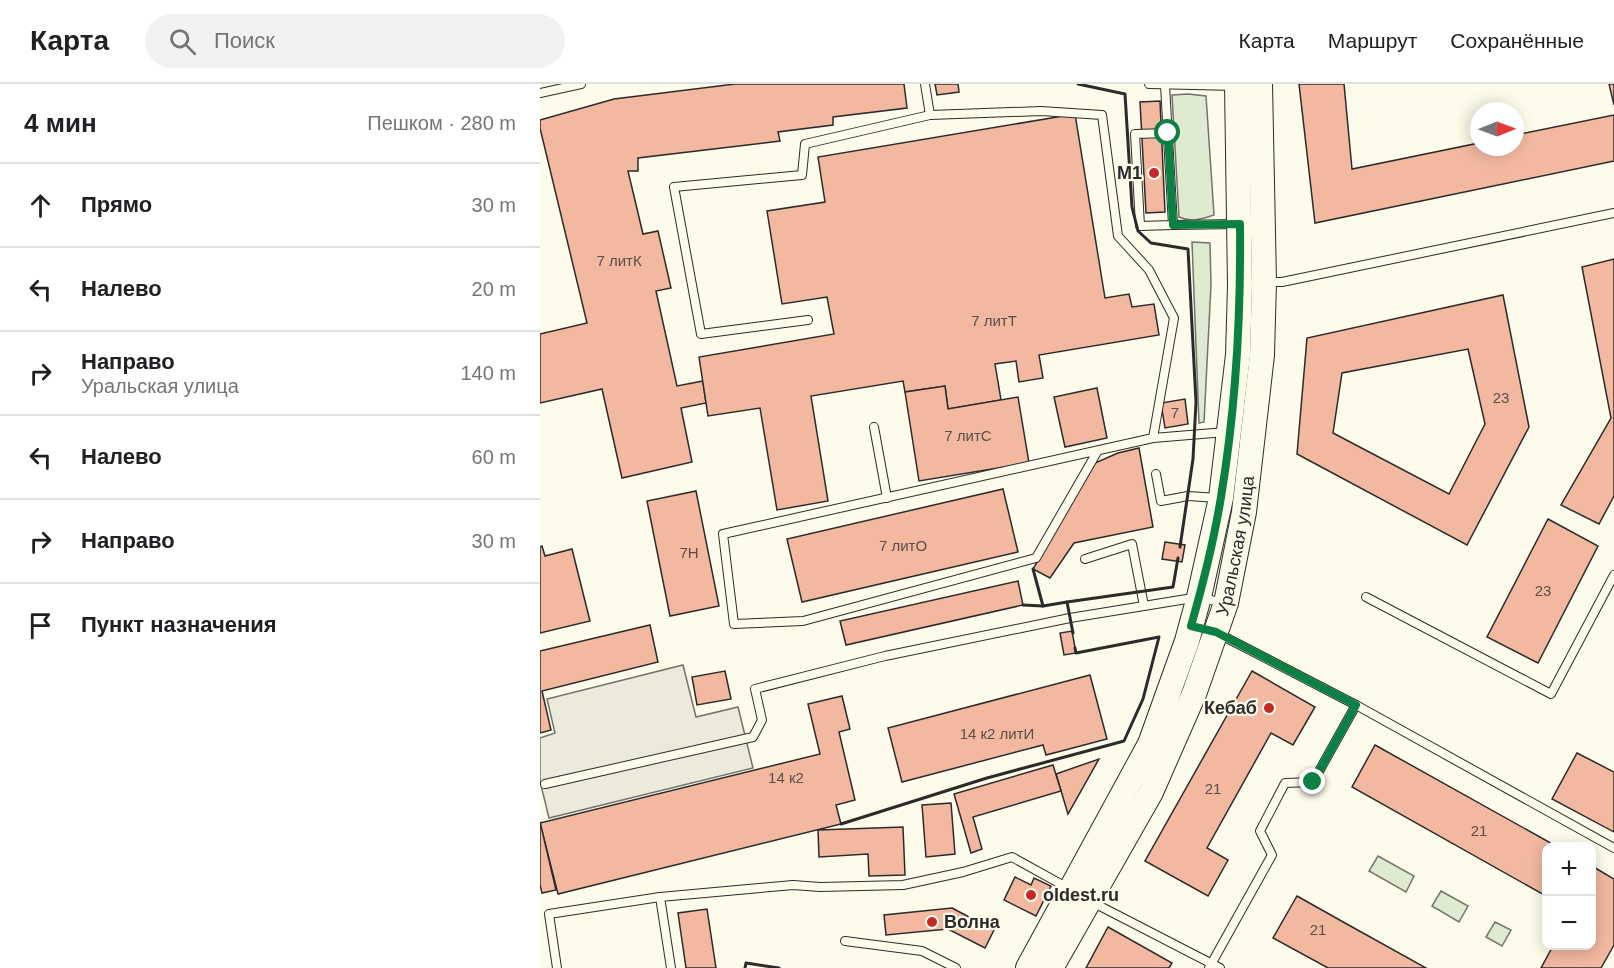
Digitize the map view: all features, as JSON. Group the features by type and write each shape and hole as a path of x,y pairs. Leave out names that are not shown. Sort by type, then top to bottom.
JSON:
{"main road":[{"name":"Уральская улица","path":"1204,629 1199,597 1221,498 1238,355 1245,85"},
{"name":"Уральская улица","path":"1028,968 1151,792 1169,753 1204,629 1226,603 1244,512 1262,355 1264,282 1245,85"},
{"name":"Уральская улица","path":"1051,968 1080,895"}],"lane":[{"path":"540,93 581,84"},
{"path":"926,84 930,115"},
{"path":"1149,84 1245,85"},
{"path":"1165,85 1173,225"},
{"path":"808,320 701,334 674,187 802,175 805,144 930,115 1041,111 1102,115 1118,236 1149,270 1174,318 1153,438"},
{"path":"1168,133 1135,134 1140,226 1240,224"},
{"path":"1264,282 1282,282 1614,213"},
{"path":"874,427 887,498"},
{"path":"1097,452 1036,558 803,621 734,624 723,534 1153,438 1229,432"},
{"path":"1156,474 1161,501 1188,496 1221,498"},
{"path":"1084,559 1132,544 1144,606"},
{"path":"1366,597 1551,694 1614,575"},
{"path":"545,784 753,737 762,720 755,689 885,656 1070,618 1199,597 1226,603"},
{"path":"1204,629 1356,705 1614,848"},
{"path":"557,968 549,914 660,897 793,885 820,887 903,885 963,872 1012,857 1213,966 1272,855 1260,831 1285,783 1313,782 1356,705"},
{"path":"660,897 670,968"},
{"path":"845,940 922,951 956,968"}],"green space":[{"path":"1172,95 1206,96 1214,215 1192,220 1179,217"},
{"path":"1192,242 1210,243 1211,285 1204,422 1199,423"},
{"path":"1378,856 1414,876 1406,892 1369,871"},
{"path":"1441,891 1468,906 1459,922 1432,906"},
{"path":"1495,922 1511,930 1502,946 1486,937"}],"shaded area":[{"path":"683,665 696,717 738,707 753,768 549,818 540,781 540,738 555,733 547,699"}],"building":[{"path":"735,84 904,84 907,108 833,117 833,125 778,132 780,141 638,158 638,171 628,171 643,234 658,231 671,288 656,291 677,386 703,381 706,403 681,408 692,462 622,478 602,389 540,403 540,334 587,323 540,128 540,120 614,99"},
{"path":"935,84 958,84 959,92 937,95"},
{"path":"1299,84 1344,84 1352,169 1470,145 1470,156 1524,156 1524,133 1614,115 1614,161 1315,223"},
{"path":"1609,84 1614,84 1614,105"},
{"name":"М1","path":"1160,101 1165,212 1146,213 1140,102"},
{"path":"1075,114 1105,298 1129,294 1132,307 1154,304 1159,335 1039,355 1043,378 1019,382 1016,361 995,364 1001,400 948,409 945,386 905,392 903,381 811,396 828,501 777,510 760,408 708,416 699,357 834,334 827,297 782,304 767,211 825,202 818,157"},
{"path":"1614,259 1614,496 1599,524 1561,505 1611,418 1582,267"},
{"path":"1503,295 1529,427 1467,545 1297,454 1307,338","holes":["1468,349 1485,424 1449,494 1333,433 1342,373"]},
{"path":"945,386 948,409 1018,397 1029,463 919,481 905,392"},
{"path":"1097,388 1107,438 1065,447 1054,397"},
{"path":"1185,399 1188,424 1165,428 1161,403"},
{"path":"1139,448 1153,527 1074,543 1050,578 1033,569 1095,463 1118,453"},
{"path":"1003,489 1018,552 802,602 787,539"},
{"path":"696,491 719,606 670,616 647,501"},
{"path":"1548,519 1598,546 1538,663 1487,637"},
{"path":"1165,542 1185,545 1182,562 1162,559"},
{"path":"542,546 545,556 572,549 590,621 540,633 540,547"},
{"path":"1018,581 1023,605 846,645 840,621"},
{"path":"650,625 658,662 542,691 551,730 540,733 540,651"},
{"path":"1072,631 1076,653 1064,655 1060,633"},
{"path":"725,671 731,699 697,705 692,677"},
{"path":"1252,671 1315,707 1293,745 1271,733 1207,848 1228,860 1208,896 1145,861"},
{"path":"1090,675 1107,739 1046,755 1043,745 902,782 888,728"},
{"path":"842,696 850,729 839,732 855,800 836,805 841,824 558,894 540,823 820,754 808,704"},
{"path":"1375,745 1549,842 1542,842 1542,894 1352,787"},
{"path":"1577,753 1614,772 1614,832 1552,799"},
{"path":"1099,759 1068,814 1056,774"},
{"path":"1053,765 1061,791 973,817 982,849 971,853 954,794"},
{"path":"951,803 955,854 926,857 922,805"},
{"path":"540,822 556,890 542,893 540,885"},
{"path":"903,827 905,875 869,876 868,854 819,857 818,830"},
{"path":"1596,868 1614,879 1614,945 1601,968 1541,968 1551,950 1596,950"},
{"path":"1015,877 1031,885 1034,878 1051,886 1036,916 1004,900"},
{"path":"1297,896 1426,968 1328,968 1273,938"},
{"name":"Волна","path":"952,908 994,930 985,948 948,929 886,935 884,915"},
{"path":"707,909 716,968 686,968 678,913"},
{"path":"1108,927 1172,963 1169,968 1086,968"}],"wall":[{"path":"1078,84 1125,94 1132,207 1138,231 1151,243 1188,249 1196,402 1193,459 1180,547"},
{"path":"1073,633 1067,602 1173,587 1178,558"},
{"path":"1033,569 1043,606"},
{"path":"1023,605 1043,606 1067,602"},
{"path":"841,824 987,778 1124,741 1143,699 1159,637 1076,653 1075,648"},
{"path":"745,968 746,963 779,968"}],"place":[{"name":"М1","path":"1154,173"},
{"name":"Кебаб","path":"1269,708"},
{"name":"oldest.ru","path":"1031,895"},
{"name":"Волна","path":"932,922"}],"route":[{"path":"1168,133 1173,225 1240,224 1238,355 1221,498 1191,626 1216,632 1356,705 1313,782"}]}
